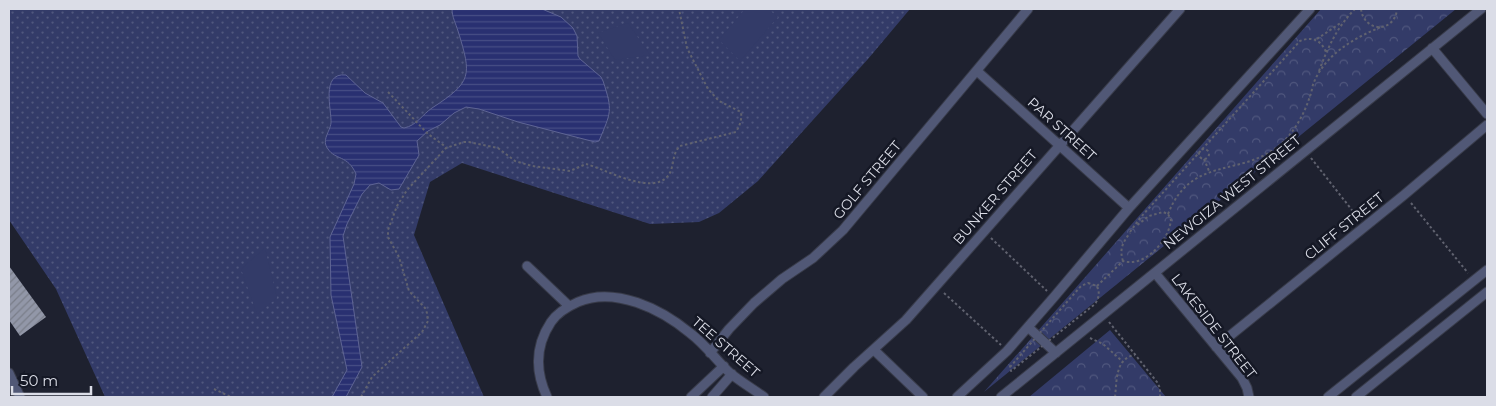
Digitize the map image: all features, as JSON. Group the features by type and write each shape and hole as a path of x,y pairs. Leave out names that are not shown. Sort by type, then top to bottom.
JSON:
{"street":[{"name":"GOLF STREET","path":"710,353 729,329 754,303 782,279 813,258 843,230 1028,9"},
{"name":"BUNKER STREET","path":"824,397 906,320 1180,9"},
{"path":"957,397 1007,351 1129,208 1310,9"},
{"name":"NEWGIZA WEST STREET","path":"1001,397 1481,9"},
{"path":"1432,48 1487,114"},
{"name":"PAR STREET","path":"977,71 1129,208"},
{"name":"CLIFF STREET","path":"1216,347 1365,227 1487,125"},
{"path":"527,266 569,306"},
{"path":"1328,397 1487,270"},
{"name":"LAKESIDE STREET","path":"1155,273 1242,378 1248,388 1249,397"},
{"path":"1356,397 1487,292"},
{"name":"TEE STREET","path":"547,397 540,382 538,361 542,339 552,320 569,306 589,297 604,296 632,301 652,309 671,320 690,333 732,374 764,397"},
{"path":"1028,327 1056,353"},
{"path":"874,350 924,397"},
{"path":"691,397 724,366"},
{"path":"9,373 20,397"},
{"path":"712,397 732,374"}],"path":[{"path":"360,397 372,377 422,332 428,322 425,308 409,291 399,257 388,237 388,230 397,206 407,190 446,148 469,142 498,148 515,161 532,166 570,171 586,164 630,181 661,182 670,172 674,156 680,146 736,132 742,118 741,112 718,101 708,89 687,48 679,9"},
{"path":"1316,40 1344,20 1355,9"},
{"path":"1361,9 1366,22 1381,28"},
{"path":"1318,73 1342,47 1360,35 1390,24 1394,19 1397,9"},
{"path":"1168,214 1181,191 1210,172 1254,162 1287,139 1304,110 1328,46 1344,20"},
{"path":"1123,260 1121,255 1122,245 1140,218 1300,41 1310,38 1316,40 1320,42 1326,52"},
{"path":"388,92 428,134 446,148"},
{"path":"1200,152 1204,149 1209,152 1209,157 1204,159"},
{"path":"1305,151 1365,227"},
{"path":"1200,152 1200,157 1204,159 1210,172"},
{"path":"1404,195 1474,280"},
{"path":"1123,260 1128,262 1138,260 1149,254 1165,237 1171,220 1168,214 1163,212 1149,216 1137,224 1130,232"},
{"path":"984,231 1054,298"},
{"path":"1097,286 1123,260"},
{"path":"1088,283 1097,286 1099,295 1095,304 1012,371 1010,370 1010,367 1037,335 1081,286 1088,283"},
{"path":"936,286 1007,351"},
{"path":"1103,315 1157,382 1160,388 1160,397"},
{"path":"1080,334 1103,344 1122,361"},
{"path":"1115,397 1118,370 1122,361 1135,355"},
{"path":"214,389 231,397"}],"green space":[{"path":"9,9 910,9 868,59 758,181 719,213 699,222 650,224 462,163 430,182 414,235 484,397 105,397 56,289 9,220"},
{"path":"745,9 768,9 778,17 740,61 719,40"},
{"path":"1321,9 1456,9 984,392"},
{"path":"628,23 650,55 615,60 598,33"},
{"path":"265,248 277,298 257,314 241,269"},
{"path":"1110,330 1166,397 1029,397"}],"shaded area":[{"path":"452,9 542,9 561,17 573,28 577,36 578,56 603,81 609,106 608,117 599,141 595,142 466,107 428,131 417,141 419,155 399,189 391,190 379,183 370,185 362,194 343,236 362,367 346,397 332,397 347,370 331,295 330,237 354,184 356,174 349,164 334,155 326,146 325,142 331,123 330,86 338,76 346,75 365,93 383,103 401,127 404,128 412,125 455,91 465,77 466,68 463,46 453,18"}],"building":[{"path":"9,266 46,317 20,336 9,320"}]}
